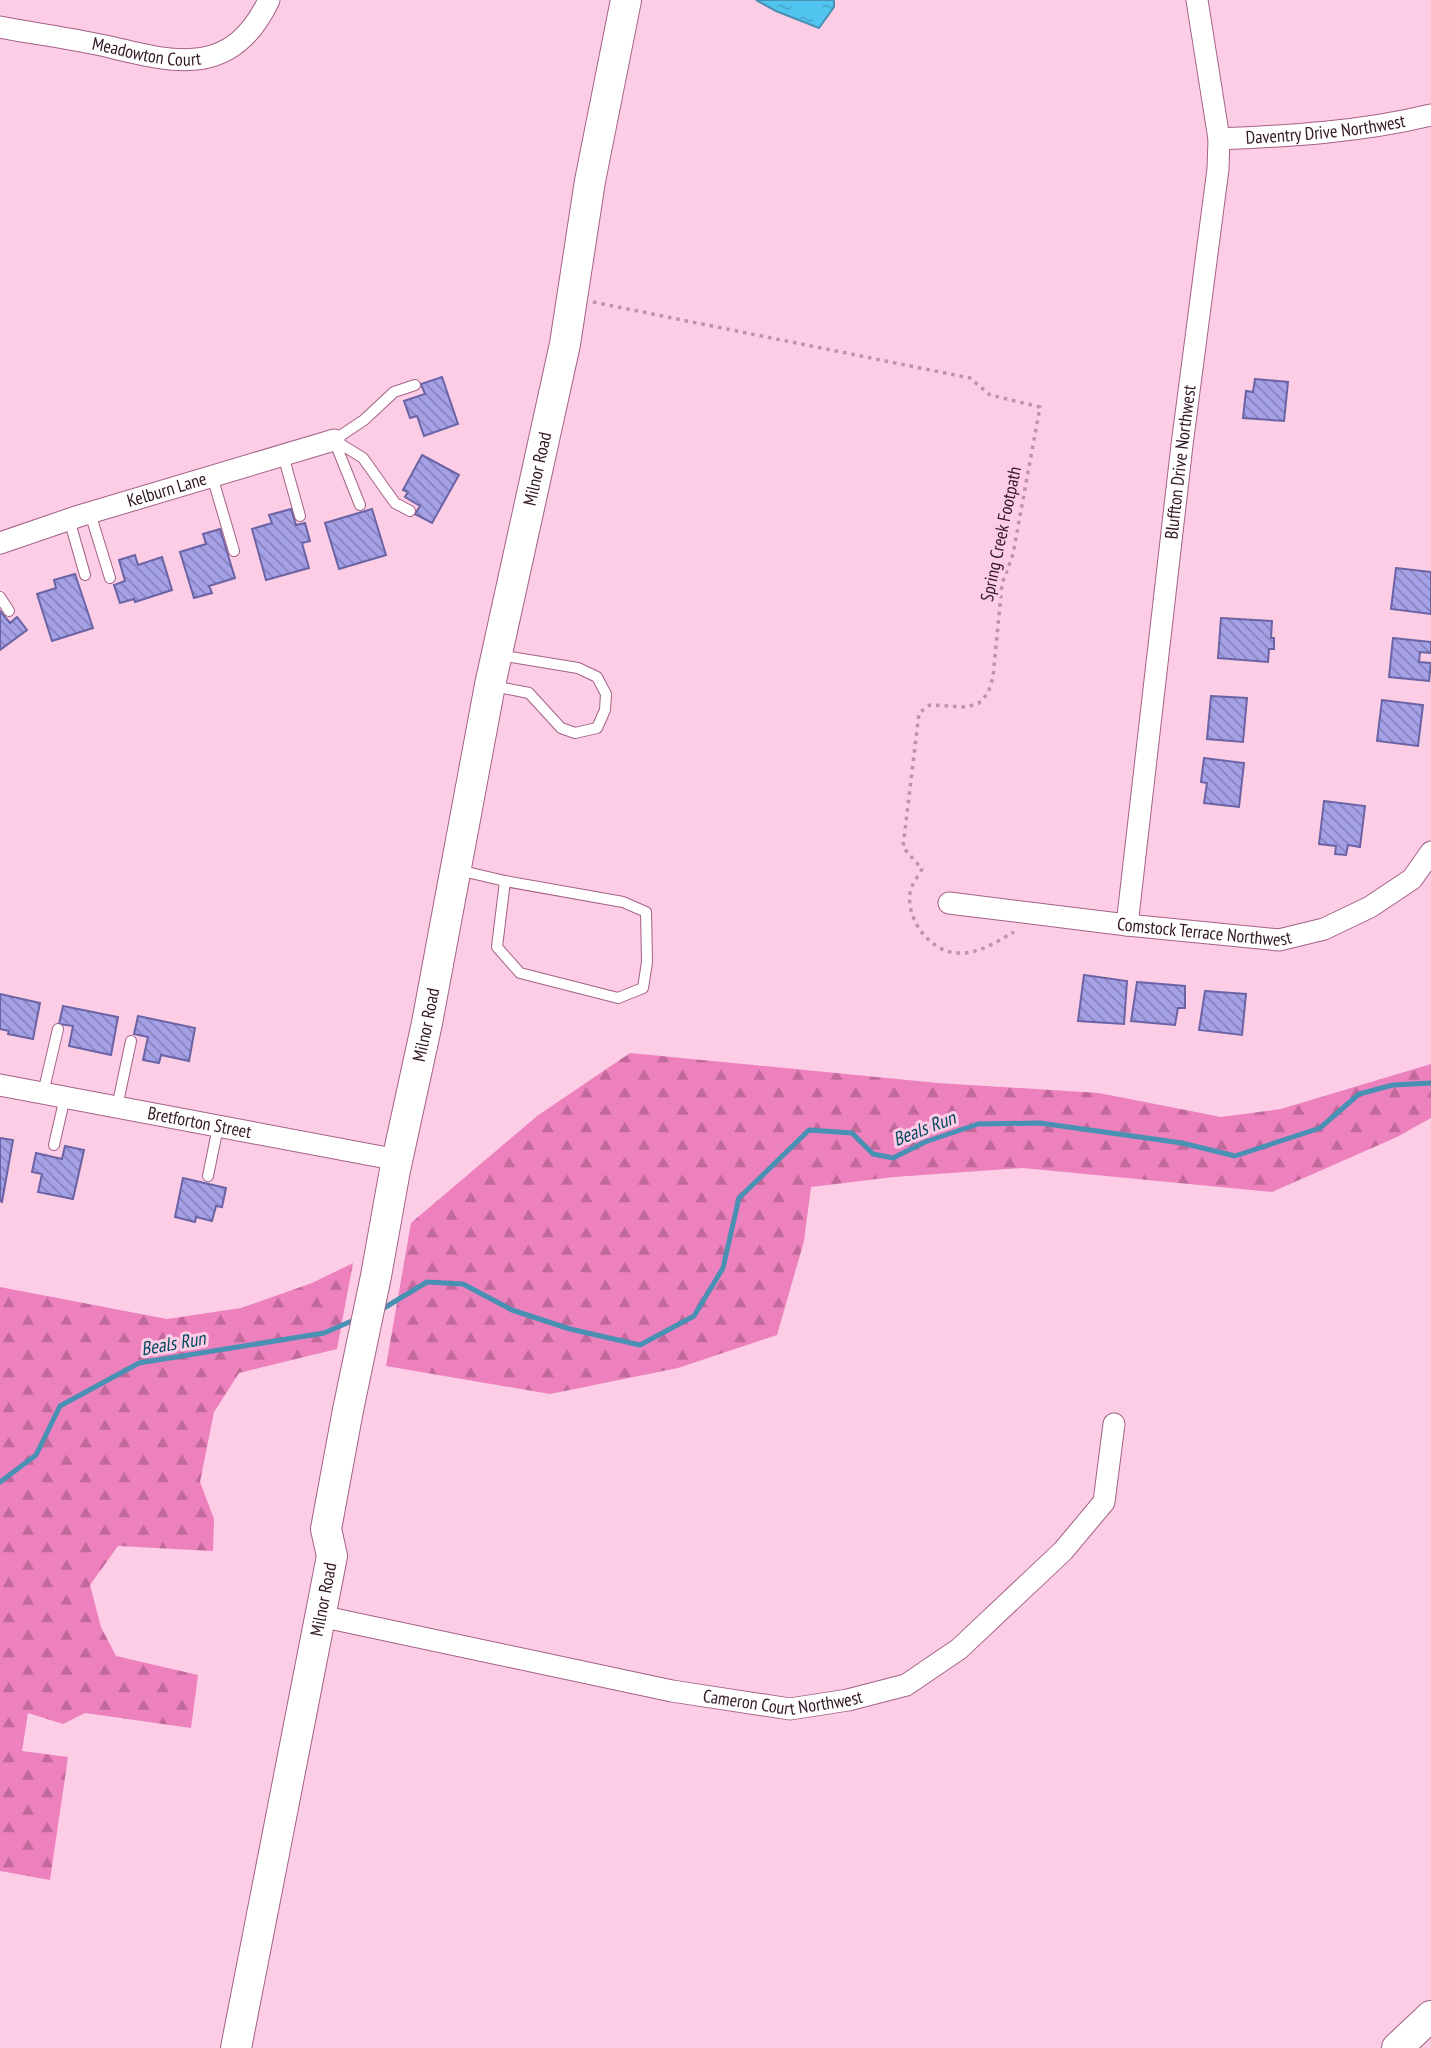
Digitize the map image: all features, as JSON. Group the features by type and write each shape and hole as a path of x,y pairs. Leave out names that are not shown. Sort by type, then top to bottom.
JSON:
{"main road":[{"name":"Milnor Road","path":"236,2048 332,1556 326,1529 427,1023 490,685 566,339 590,181 626,0"},
{"path":"1397,2048 1431,2017"}],"street":[{"name":"Meadowton Court","path":"0,27 110,47 159,60 186,61 232,49 249,34 269,0"},
{"name":"Bluffton Drive Northwest","path":"1127,925 1184,432 1218,169 1219,139 1197,0"},
{"name":"Daventry Drive Northwest","path":"1219,139 1302,134 1431,115"},
{"name":"Kelburn Lane","path":"0,543 69,519 334,440"},
{"name":"Comstock Terrace Northwest","path":"950,903 1279,940 1324,929 1370,907 1412,878 1431,852"},
{"name":"Bretforton Street","path":"0,1084 398,1160"},
{"name":"Cameron Court Northwest","path":"320,1616 672,1691 790,1709 848,1700 906,1685 958,1649 1063,1551 1104,1502 1114,1424"}],"lane":[{"path":"334,440 364,419 394,392 415,385"},
{"path":"334,440 360,505"},
{"path":"334,440 363,458 395,503 410,511"},
{"path":"283,455 300,516"},
{"path":"212,477 234,551"},
{"path":"90,513 110,578"},
{"path":"69,519 85,575"},
{"path":"0,597 9,611"},
{"path":"490,685 529,693 561,728 575,733 597,728 605,710 606,694 597,677 578,668 498,654"},
{"path":"455,869 505,881 623,902 646,912 648,962 643,988 618,998 520,973 497,947 505,881"},
{"path":"43,1093 58,1029"},
{"path":"117,1107 131,1041"},
{"path":"54,1145 65,1097"},
{"path":"208,1176 218,1127"}],"path":[{"name":"Spring Creek Footpath","path":"591,301 970,378 990,395 1040,407 1013,554 1002,584 993,677 988,693 979,703 967,706 930,705 919,713 903,847 922,869 910,891 911,915 925,936 939,948 959,954 982,950 1014,932 1022,931"}],"green space":[{"path":"630,1053 938,1083 1099,1093 1221,1117 1281,1109 1431,1064 1431,1118 1397,1137 1272,1192 1023,1168 894,1177 811,1187 804,1241 777,1335 678,1368 550,1394 386,1366 411,1223 537,1116"},
{"path":"353,1263 337,1349 239,1373 214,1412 200,1482 214,1519 213,1551 118,1546 90,1585 101,1627 116,1656 198,1675 191,1728 85,1713 63,1724 28,1713 22,1751 68,1757 50,1880 0,1871 0,1287 167,1319 241,1308 312,1283"}],"water":[{"path":"756,0 834,0 834,7 819,28"}],"building":[{"path":"442,377 458,424 424,436 417,416 410,418 404,401 425,394 421,384"},
{"path":"1255,379 1288,382 1284,421 1243,418 1246,391 1253,392"},
{"path":"422,455 459,475 432,523 415,514 420,506 405,497 408,492 403,490"},
{"path":"291,509 296,525 305,523 310,541 302,543 309,568 266,580 252,529 272,523 269,515"},
{"path":"372,509 386,555 339,569 325,523"},
{"path":"220,529 235,578 209,586 212,593 194,598 180,552 206,544 203,534"},
{"path":"135,555 138,565 162,557 172,590 135,602 134,599 120,603 114,585 125,581 119,560"},
{"path":"1396,568 1431,572 1431,614 1391,609"},
{"path":"75,574 93,628 52,641 37,594 56,588 54,580"},
{"path":"0,611 10,623 17,617 27,630 0,650"},
{"path":"1221,618 1272,621 1271,638 1274,638 1274,649 1269,649 1268,662 1218,658"},
{"path":"1393,638 1431,642 1431,653 1420,652 1419,662 1431,663 1429,681 1389,677"},
{"path":"1211,696 1247,698 1243,742 1207,739"},
{"path":"1382,700 1423,705 1418,746 1377,741"},
{"path":"1204,758 1244,763 1239,807 1204,803 1207,783 1201,782"},
{"path":"1324,801 1365,806 1360,847 1348,845 1346,855 1335,854 1336,846 1319,844"},
{"path":"1084,975 1127,981 1124,1024 1078,1021"},
{"path":"1137,982 1185,986 1185,1008 1178,1008 1175,1025 1131,1021"},
{"path":"1205,991 1246,994 1242,1035 1199,1030"},
{"path":"0,994 40,1003 33,1039 8,1034 9,1031 0,1029"},
{"path":"63,1006 118,1017 111,1055 69,1046 73,1026 59,1024"},
{"path":"138,1016 195,1028 189,1061 161,1055 159,1063 143,1060 148,1037 134,1034"},
{"path":"0,1138 13,1140 2,1202 0,1201"},
{"path":"65,1146 84,1150 73,1199 38,1192 42,1174 32,1172 36,1153 62,1159"},
{"path":"183,1178 226,1188 222,1207 216,1206 212,1221 196,1217 195,1222 175,1217"}],"waterway":[{"name":"Beals Run","path":"384,1308 427,1282 463,1284 512,1310 570,1329 640,1345 694,1316 723,1268 739,1198 809,1130 852,1133 873,1154 893,1158 925,1142 978,1124 1040,1123 1182,1143 1235,1156 1320,1128 1359,1094 1393,1085 1431,1083"},
{"name":"Beals Run","path":"0,1482 36,1455 60,1406 139,1363 324,1333 354,1320"}]}
